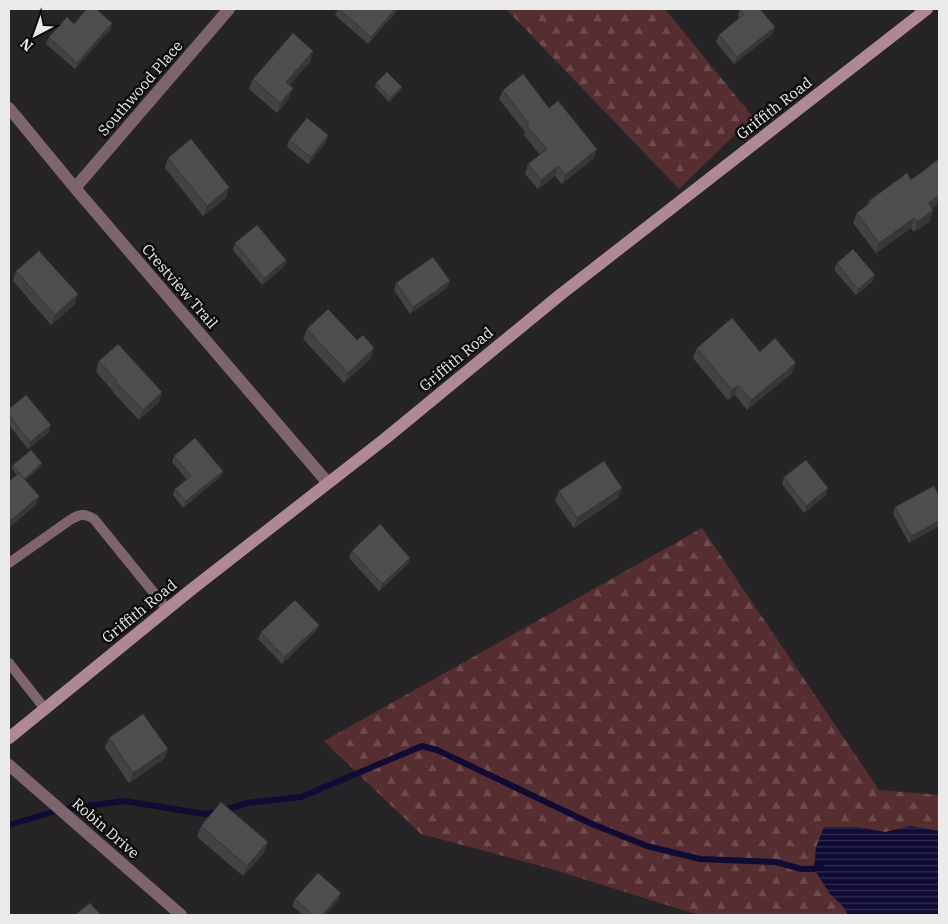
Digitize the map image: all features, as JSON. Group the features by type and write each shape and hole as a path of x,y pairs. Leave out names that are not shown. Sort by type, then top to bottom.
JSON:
{"street":[{"name":"Southwood Place","path":"75,188 229,9"},
{"name":"Griffith Road","path":"9,738 167,609 386,438 560,295 927,9"},
{"name":"Crestview Trail","path":"9,108 75,188 328,483"},
{"name":"Robin Drive","path":"9,765 181,915"}],"lane":[{"path":"9,563 79,515 86,514 94,519 167,609"},
{"path":"9,663 45,709"}],"green space":[{"path":"506,9 665,9 753,117 679,189"},
{"path":"702,528 879,790 939,795 939,915 699,915 548,868 421,834 324,741"}],"shaded area":[{"path":"911,826 939,831 939,915 848,915 842,905 830,894 814,869 816,847 824,827 858,827 885,832"}],"building":[{"path":"87,9 96,9 112,23 77,63 49,37 67,17 74,24"},
{"path":"339,9 395,9 371,37"},
{"path":"740,9 760,9 775,27 737,57 719,35 744,14"},
{"path":"293,33 313,51 286,82 293,88 280,103 253,79"},
{"path":"387,72 402,87 390,98 376,83"},
{"path":"523,74 549,108 558,101 597,149 565,175 558,166 541,180 528,164 547,149 527,126 529,124 503,90"},
{"path":"307,118 328,135 311,157 289,140"},
{"path":"191,139 229,187 207,206 168,158"},
{"path":"939,159 939,195 928,203 933,210 917,222 914,218 879,243 857,213 870,203 869,201 907,173 911,180"},
{"path":"257,225 286,260 264,278 235,243"},
{"path":"853,249 875,275 858,289 837,263"},
{"path":"39,251 78,294 55,315 16,271"},
{"path":"433,257 450,281 413,307 396,283"},
{"path":"328,309 357,340 363,335 374,348 348,373 307,329"},
{"path":"732,318 760,352 775,338 796,363 751,400 738,385 732,390 697,348"},
{"path":"118,344 162,392 143,410 99,361"},
{"path":"26,395 51,425 30,442 9,415 9,409"},
{"path":"195,438 223,471 186,501 175,489 191,476 174,456"},
{"path":"31,450 42,463 24,479 13,465"},
{"path":"806,460 828,488 806,506 784,477"},
{"path":"604,461 622,488 577,518 559,491"},
{"path":"19,473 39,496 9,522 9,482"},
{"path":"934,486 939,496 939,521 911,536 895,507"},
{"path":"380,524 410,558 382,584 352,551"},
{"path":"295,600 319,625 284,657 261,632"},
{"path":"143,714 168,749 133,773 109,738"},
{"path":"221,802 268,842 247,866 201,826"},
{"path":"318,873 341,893 322,915 313,915 295,899"},
{"path":"90,903 101,915 75,915"}],"waterway":[{"path":"9,825 59,810 124,801 205,814 248,803 301,797 422,746 437,750 592,824 647,846 700,859 776,862 801,869 814,869 821,864"}]}
